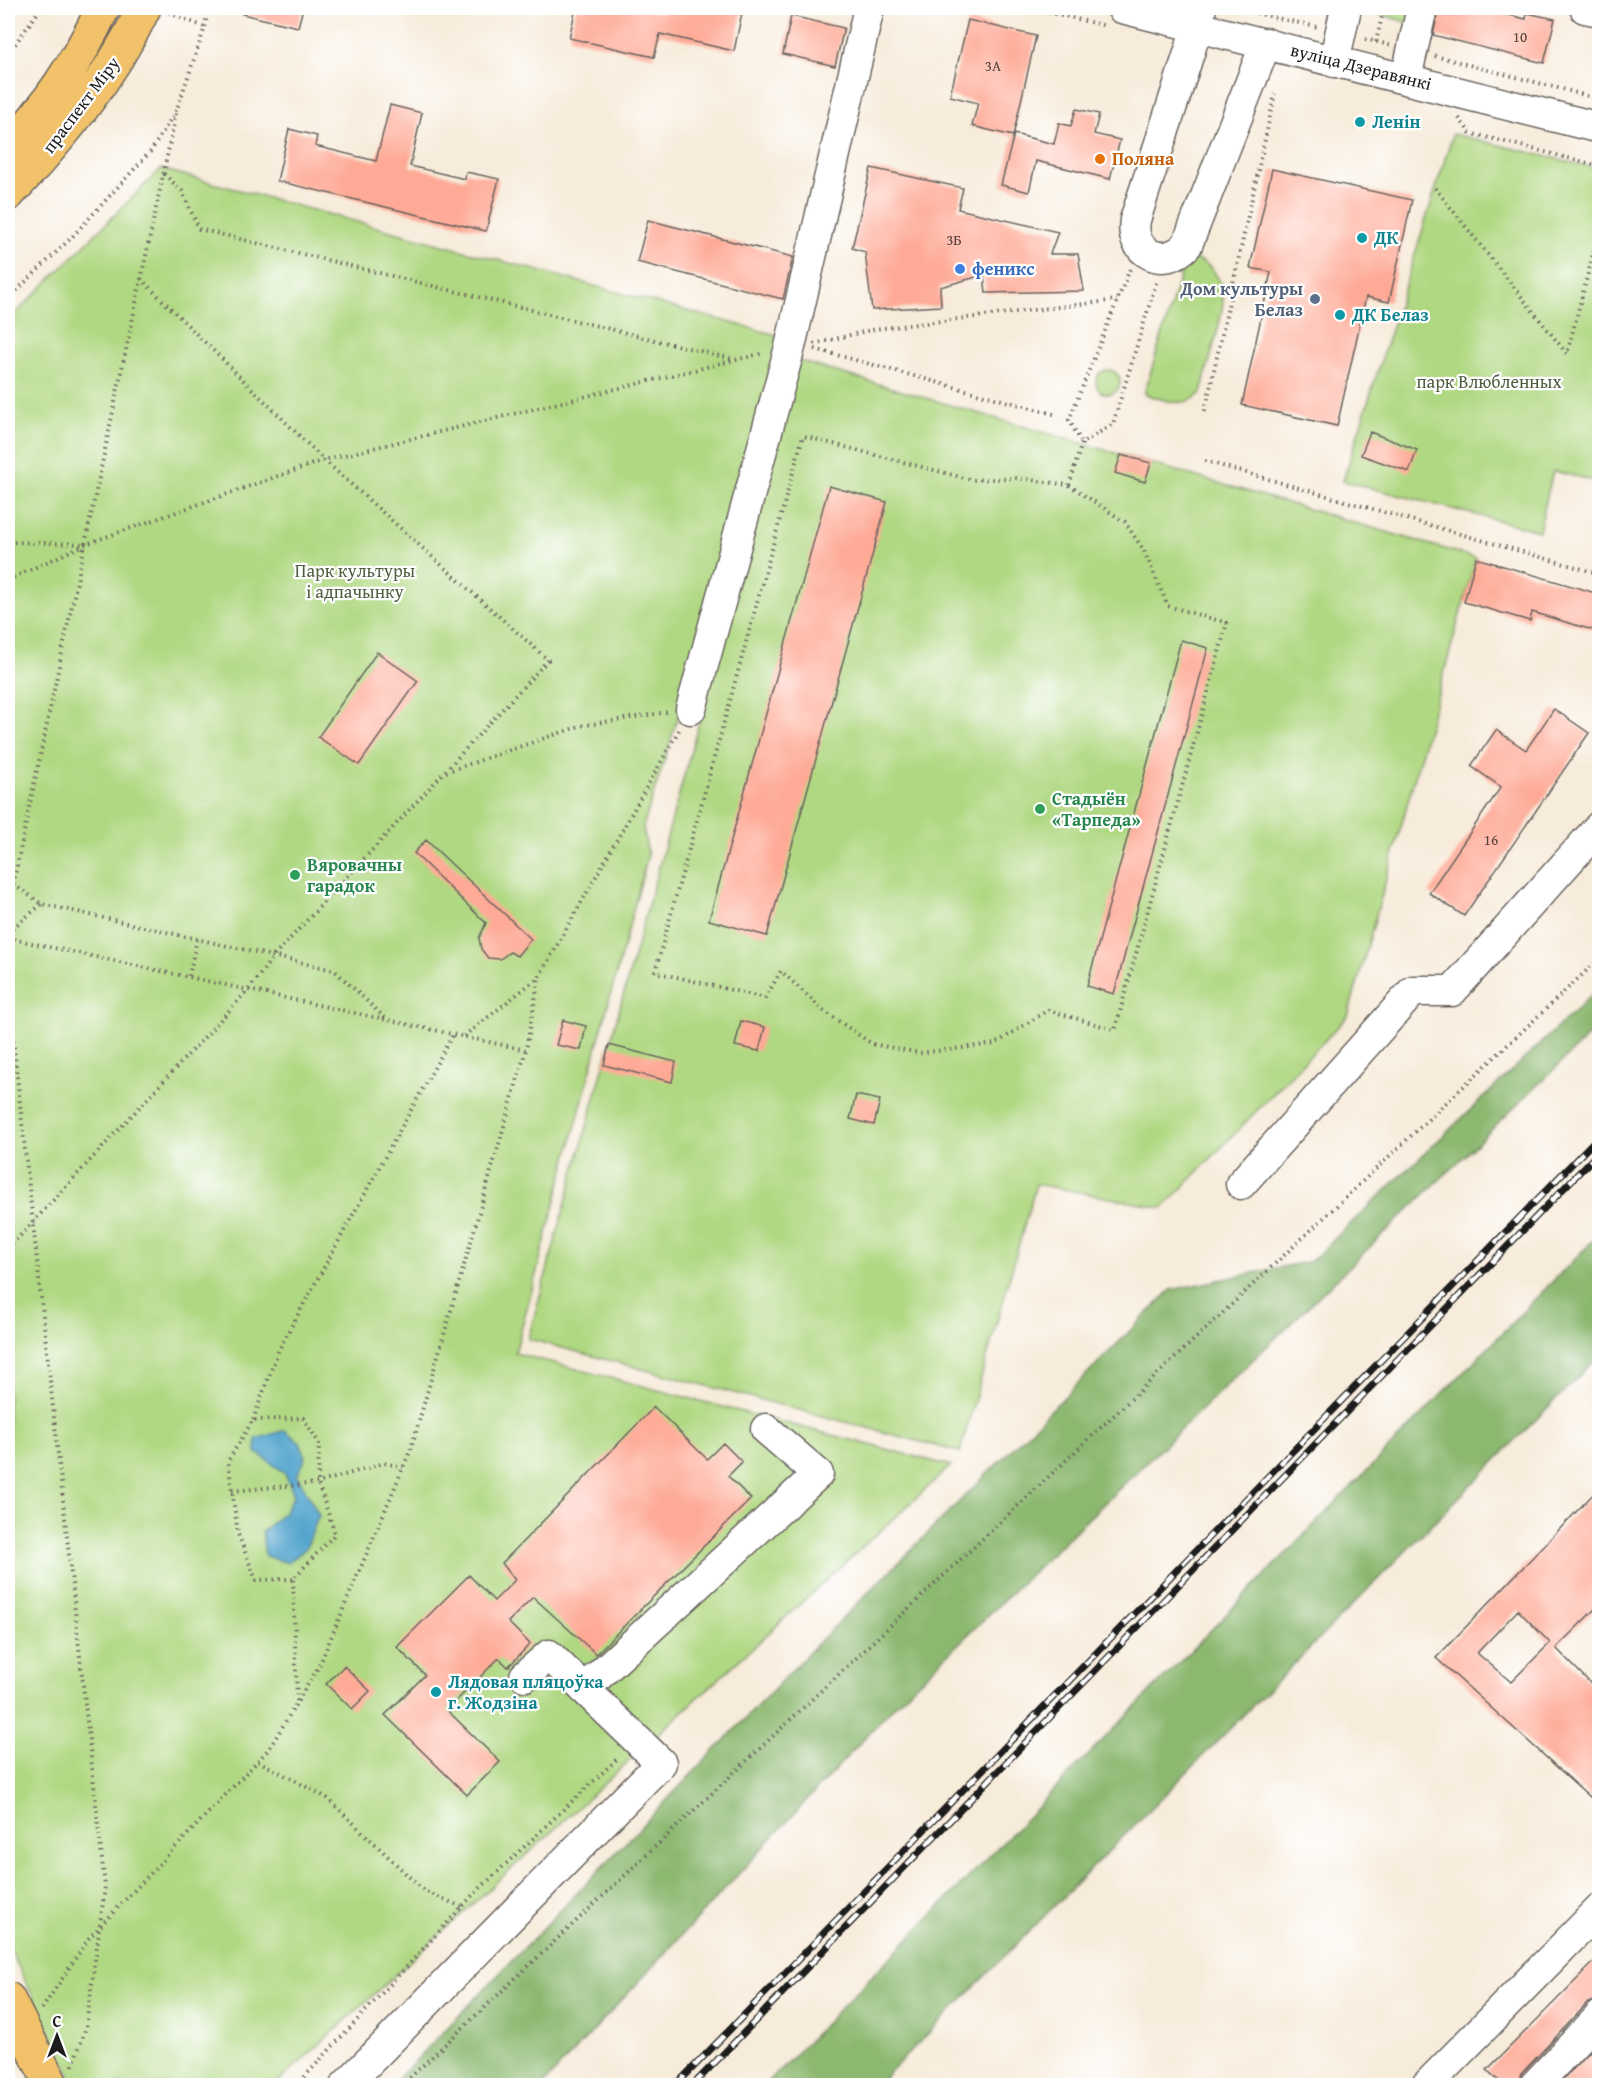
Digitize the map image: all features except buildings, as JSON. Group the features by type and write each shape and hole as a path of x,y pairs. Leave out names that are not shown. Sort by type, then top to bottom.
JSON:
{"main road":[{"name":"праспект Міру","path":"8,148 26,130 66,75 103,8"},
{"name":"праспект Міру","path":"8,194 59,141 128,41 154,10"},
{"path":"8,1998 26,2035 59,2081"}],"street":[{"path":"691,709 790,346 869,8"},
{"name":"вуліца Дзеравянкі","path":"1122,8 1199,17 1266,44 1599,128"},
{"path":"1585,8 1599,11"},
{"path":"1334,62 1345,14"},
{"path":"1199,17 1135,220 1134,229 1152,252 1173,256 1187,245 1266,44"},
{"path":"1406,78 1420,20"},
{"path":"1241,1184 1413,991 1452,991 1599,826"},
{"path":"584,1689 818,1474 766,1429"},
{"path":"345,2085 661,1763 549,1655 525,1676"},
{"path":"1442,2080 1599,1909"},
{"path":"1534,2085 1599,2016"}],"path":[{"path":"8,54 41,8"},
{"path":"208,8 205,27 177,109 86,544 10,885 42,904 334,970 387,1020"},
{"path":"154,10 205,27"},
{"path":"1205,411 1275,92"},
{"path":"8,299 72,237 151,151 177,109"},
{"path":"164,173 182,191 199,229 735,360"},
{"path":"1436,188 1567,354 1599,227"},
{"path":"1083,443 1069,420 1117,300 1152,252"},
{"path":"1069,485 1083,443 1113,424 1152,252"},
{"path":"8,1249 249,989 274,956 548,660 324,460 141,279"},
{"path":"1057,416 805,346 875,330 1117,300"},
{"path":"8,580 86,544 324,460 790,346"},
{"path":"803,436 972,480 1015,478 1069,485 1125,522 1144,551 1168,606 1227,624 1115,1030 1048,1010 995,1044 920,1053 872,1044 824,1011 781,971 765,998 655,972 803,436"},
{"path":"1205,461 1599,574"},
{"path":"8,542 86,544"},
{"path":"443,773 580,726 691,709"},
{"path":"26,2035 77,1953 269,1749 319,1666 404,1467 526,1050 539,977 691,709"},
{"path":"8,932 42,904"},
{"path":"8,938 526,1050"},
{"path":"189,976 197,939"},
{"path":"401,2085 1599,958"},
{"path":"463,1036 539,977"},
{"path":"8,993 105,1887 86,2027 72,2067 59,2081"},
{"path":"293,1579 256,1580 238,1534 228,1461 253,1420 279,1349 453,1034"},
{"path":"253,1420 303,1418 319,1443 318,1483 334,1534 293,1579 297,1702"},
{"path":"232,1491 318,1483 384,1463 404,1467"},
{"path":"296,2085 462,1907 638,1739"},
{"path":"257,1761 327,1798 424,1891 462,1907"}],"green space":[{"path":"1358,8 1414,8 1410,23"},
{"name":"парк Влюбленных","path":"1453,134 1599,169 1599,482 1553,471 1539,531 1343,481"},
{"name":"Парк культуры і адпачынку","path":"161,169 784,337 694,667 643,827 648,855 515,1353 951,1466 275,2085 75,2085 8,1945 8,321"},
{"path":"1193,259 1210,267 1218,278 1221,284 1223,305 1201,393 1188,401 1167,401 1144,394 1184,264"},
{"name":"Стадыён «Тарпеда»","path":"799,361 1476,558 1348,1016 1163,1208 1036,1184 960,1452 528,1339"},
{"path":"1108,370 1117,373 1120,382 1117,391 1108,394 1099,391 1096,382 1099,373"},
{"path":"1599,988 1599,1026 896,1704 543,2085 392,2085 824,1637 1171,1290 1311,1261"},
{"path":"1599,1234 1599,1356 877,2085 765,2085"}],"water":[{"path":"285,1430 300,1443 306,1458 297,1475 319,1515 306,1548 288,1563 265,1556 262,1532 285,1511 294,1495 285,1473 256,1452 256,1439"}],"railway":[{"path":"675,2086 1600,1135"},
{"path":"692,2086 1600,1151"}],"place":[{"name":"Ленін","path":"1360,122"},
{"name":"Поляна","path":"1100,159"},
{"name":"ДК","path":"1362,238"},
{"name":"феникс","path":"960,269"},
{"name":"Дом культуры Белаз","path":"1315,299"},
{"name":"ДК Белаз","path":"1340,315"},
{"name":"Стадыён «Тарпеда»","path":"1040,809"},
{"name":"Вяровачны гарадок","path":"295,875"},
{"name":"Лядовая пляцоўка г. Жодзіна","path":"436,1692"}]}
